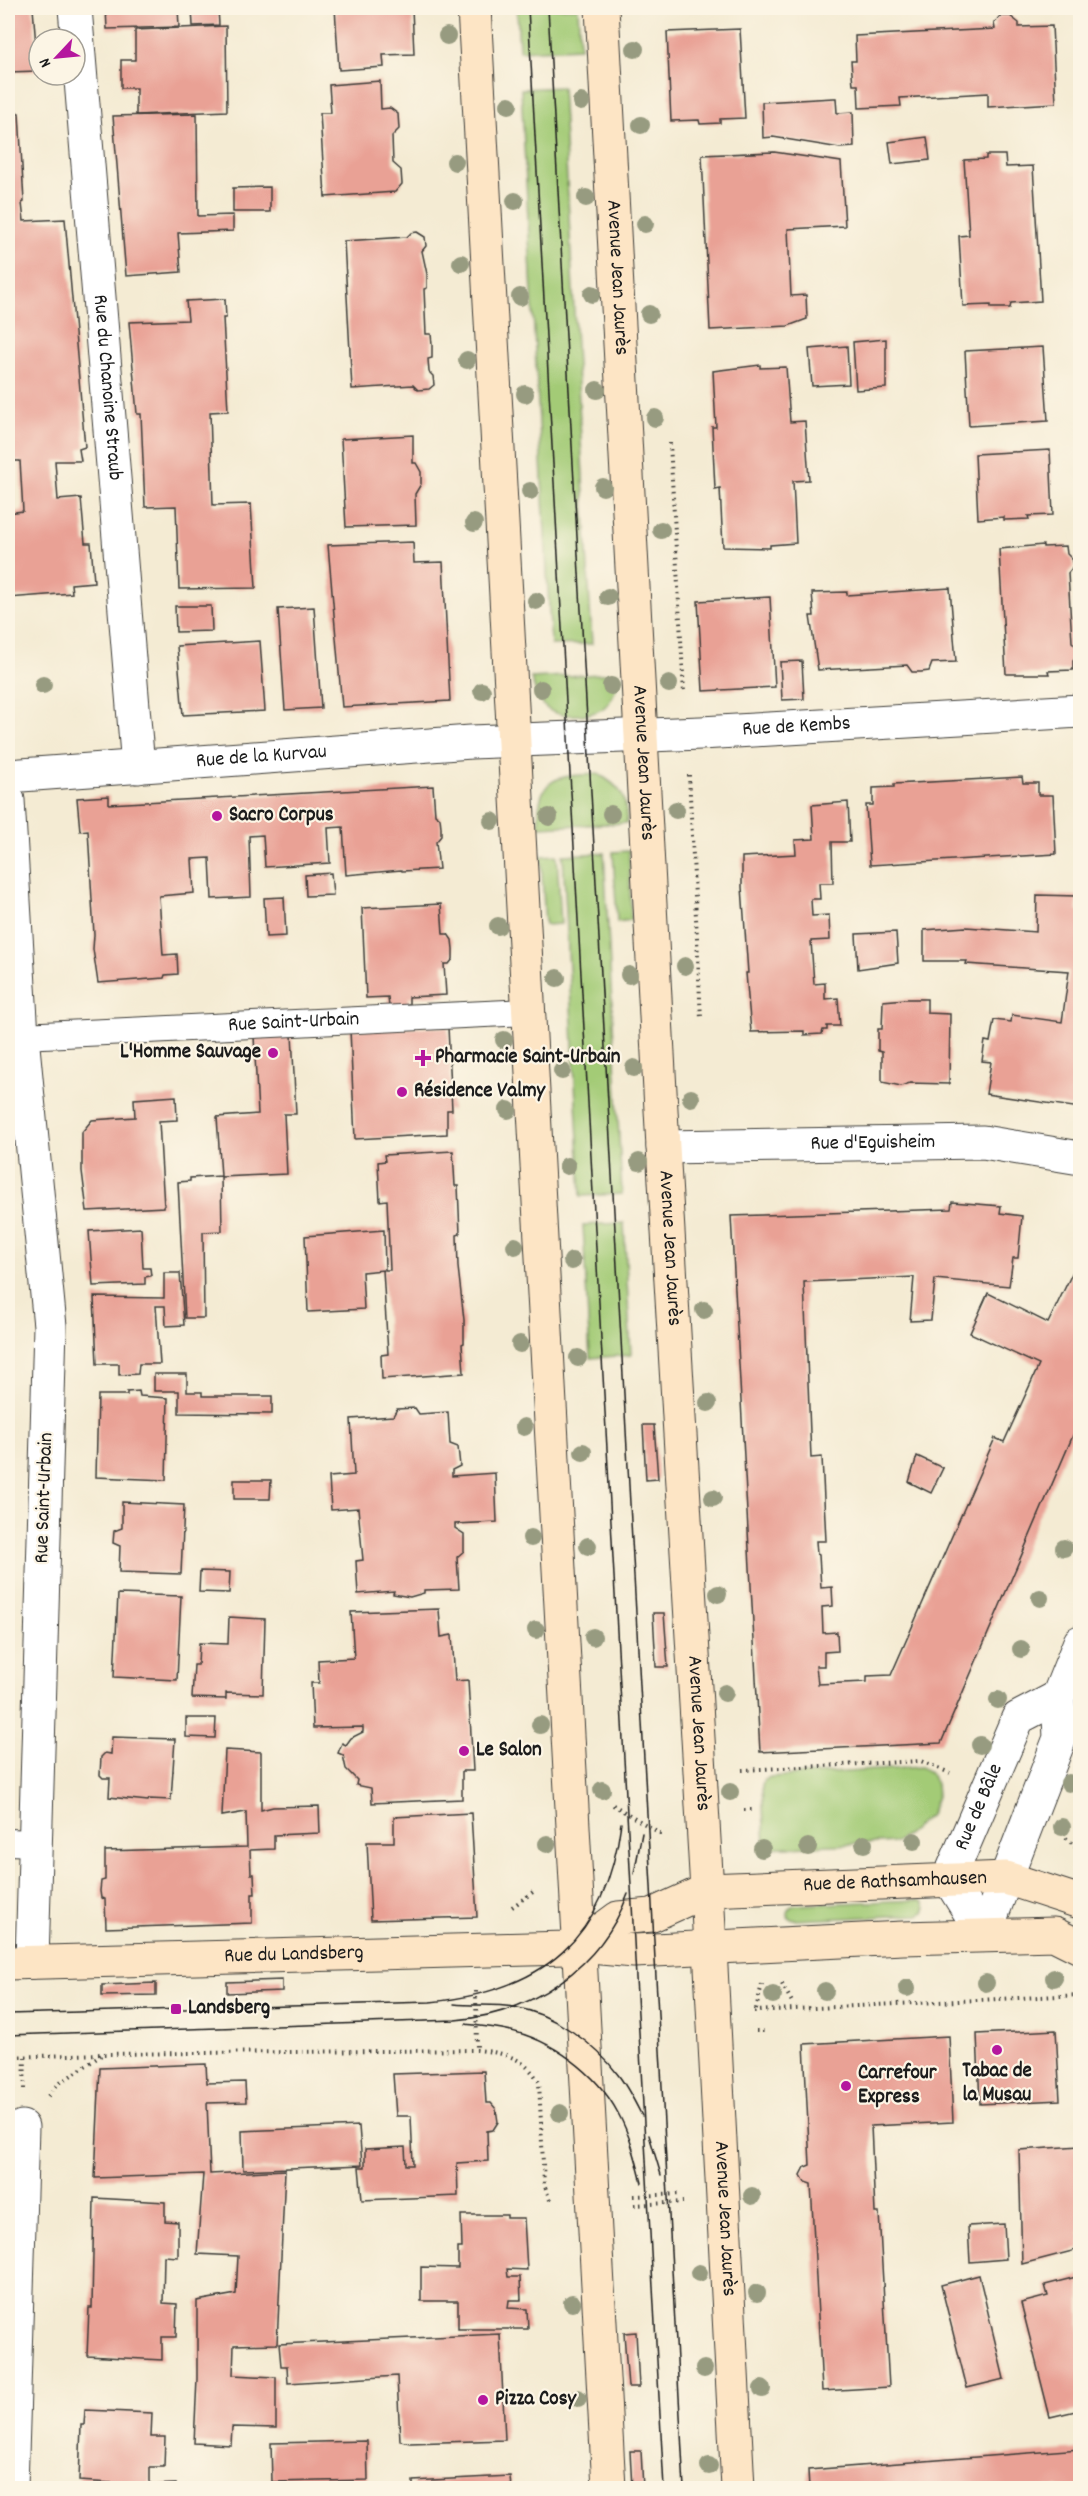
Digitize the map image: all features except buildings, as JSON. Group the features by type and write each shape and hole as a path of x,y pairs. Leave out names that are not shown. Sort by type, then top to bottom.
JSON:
{"main road":[{"path":"474,8 609,2488"},
{"name":"Avenue Jean Jaurès","path":"602,8 738,2488"},
{"name":"Rue de Rathsamhausen","path":"707,1890 1006,1878 1080,1902"},
{"path":"580,1946 618,1918 652,1916 707,1890"},
{"path":"710,1947 1054,1934 1080,1947"},
{"name":"Rue du Landsberg","path":"20,1963 580,1946 634,1951 710,1947"}],"street":[{"name":"Rue du Chanoine Straub","path":"75,8 138,767"},
{"name":"Rue de Kembs","path":"514,741 1080,711"},
{"name":"Rue de la Kurvau","path":"8,776 471,742 514,741"},
{"name":"Rue Saint-Urbain","path":"8,801 22,1036 50,1326 21,1842 20,1963"},
{"name":"Rue d'Eguisheim","path":"663,1147 983,1142 1080,1158"},
{"path":"984,1935 1060,1738 1059,1697 1080,1642"},
{"name":"Rue de Bâle","path":"984,1935 949,1879 1018,1718 1059,1697"},
{"path":"11,2488 22,2127"}],"lane":[{"name":"Rue Saint-Urbain","path":"22,1036 529,1012"}],"path":[{"path":"741,1770 921,1761 955,1775"},
{"path":"572,1805 611,1804 660,1833 702,1830"},
{"path":"743,1810 755,1810"},
{"path":"778,1976 792,2002"},
{"path":"713,2013 1080,1995"},
{"path":"8,2057 477,2050 505,2053 531,2069 539,2082 544,2184 550,2201 684,2194"},
{"path":"22,2127 57,2085 103,2054"},
{"path":"628,2205 690,2202"}],"green space":[{"path":"517,8 578,8 580,48 519,51"},
{"path":"562,87 592,644 551,645 521,89"},
{"path":"618,673 615,690 608,703 597,712 580,715 560,714 547,708 538,697 531,678"},
{"path":"598,774 613,783 621,793 627,823 539,827 541,798 551,783 570,776"},
{"path":"629,851 631,920 617,922 613,852"},
{"path":"604,853 622,1194 581,1196 563,855"},
{"path":"557,855 561,924 545,925 541,856"},
{"path":"624,1223 631,1355 590,1358 583,1225"},
{"path":"921,1767 931,1774 936,1784 937,1796 930,1815 898,1842 765,1848 762,1786 764,1781 770,1777"},
{"path":"923,1901 926,1907 924,1912 918,1915 794,1920 789,1918 787,1913 794,1905"}],"tram line":[{"path":"528,8 664,2488"},
{"path":"548,8 684,2488"},
{"path":"8,2014 430,2002 470,1996 506,1986 537,1971 563,1952 584,1928 601,1898 613,1864 621,1823"},
{"path":"634,1874 642,1833"},
{"path":"8,2035 455,2020 483,2016 511,2008 536,1997 560,1982 582,1964 600,1944 616,1920 628,1894"},
{"path":"454,2004 514,2007 558,2023 586,2042 609,2064 625,2085 642,2116"},
{"path":"466,2024 502,2029 540,2041 571,2060 585,2072 598,2084 618,2113 629,2138 642,2183"},
{"path":"649,2135 661,2175"}],"place":[{"name":"Sacro Corpus","path":"217,816"},
{"name":"L'Homme Sauvage","path":"273,1053"},
{"name":"Pharmacie Saint-Urbain","path":"423,1058"},
{"name":"Résidence Valmy","path":"402,1092"},
{"name":"Le Salon","path":"464,1751"},
{"name":"Landsberg","path":"176,2009"},
{"name":"Tabac de la Musau","path":"997,2050"},
{"name":"Carrefour Express","path":"846,2086"},
{"name":"Pizza Cosy","path":"483,2400"}]}
